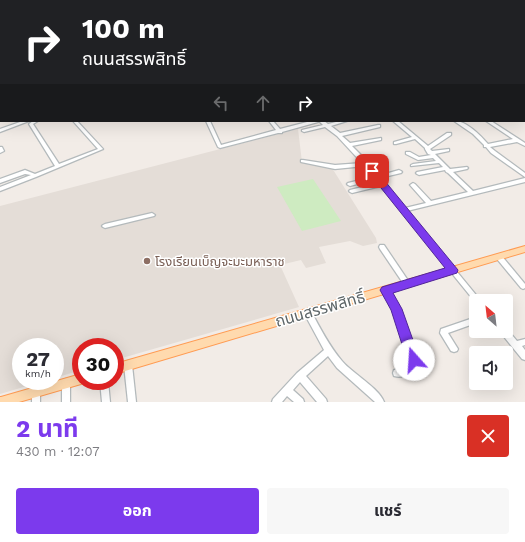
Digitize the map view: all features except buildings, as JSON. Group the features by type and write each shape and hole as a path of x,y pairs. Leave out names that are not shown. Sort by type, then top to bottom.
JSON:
{"main road":[{"path":"509,0 514,0"},
{"name":"ถนนสรรพสิทธิ์","path":"124,366 525,249"},
{"path":"0,402 36,397 72,381"}],"street":[{"path":"0,131 23,122"},
{"path":"34,122 31,124 58,166"},
{"path":"0,189 101,149 76,122"},
{"path":"208,122 220,147 313,122"},
{"path":"272,122 280,132"},
{"path":"304,131 325,124 338,122"},
{"path":"396,122 430,152 472,193"},
{"path":"458,122 475,133 486,146 525,176"},
{"path":"490,122 525,144"},
{"path":"325,124 339,135 366,164 402,210 472,294"},
{"path":"339,135 378,126"},
{"path":"408,153 418,159 430,152 440,139 449,134"},
{"path":"396,143 415,138"},
{"path":"349,145 379,139"},
{"path":"486,146 518,140"},
{"path":"0,148 2,151 0,152"},
{"path":"430,152 448,150"},
{"path":"303,161 335,167 366,164"},
{"path":"413,165 439,162"},
{"path":"419,174 465,168"},
{"path":"0,181 25,172 33,174 34,176"},
{"path":"350,184 399,172"},
{"path":"402,210 525,180"},
{"path":"352,191 382,184"},
{"path":"413,185 429,203"},
{"path":"105,226 152,215"},
{"path":"382,248 407,284"},
{"path":"498,257 523,286"},
{"path":"386,290 396,309 414,360 414,365 411,368 397,373"},
{"path":"308,313 329,350 340,365 380,402"},
{"path":"454,349 444,331 469,322"},
{"path":"510,338 525,356"},
{"path":"516,345 525,342"},
{"path":"276,402 300,376 329,350"},
{"path":"128,365 132,402"},
{"path":"300,376 323,402"},
{"path":"66,383 66,402"},
{"path":"105,390 106,402"},
{"path":"287,390 300,402"}],"shaded area":[{"name":"โรงเรียนเบ็ญจะมะมหาราช","path":"298,129 302,162 332,168 376,238 377,243 363,246 350,241 319,247 326,263 306,268 301,260 280,265 299,307 124,357 124,338 72,338 72,373 64,375 64,338 12,338 12,390 14,390 0,394 0,206"}],"green space":[{"path":"313,179 341,221 302,231 277,187"}],"place":[{"name":"โรงเรียนเบ็ญจะมะมหาราช","path":"147,261"}],"route":[{"path":"372,171 402,210 453,270 386,290 396,309 414,360"}]}
